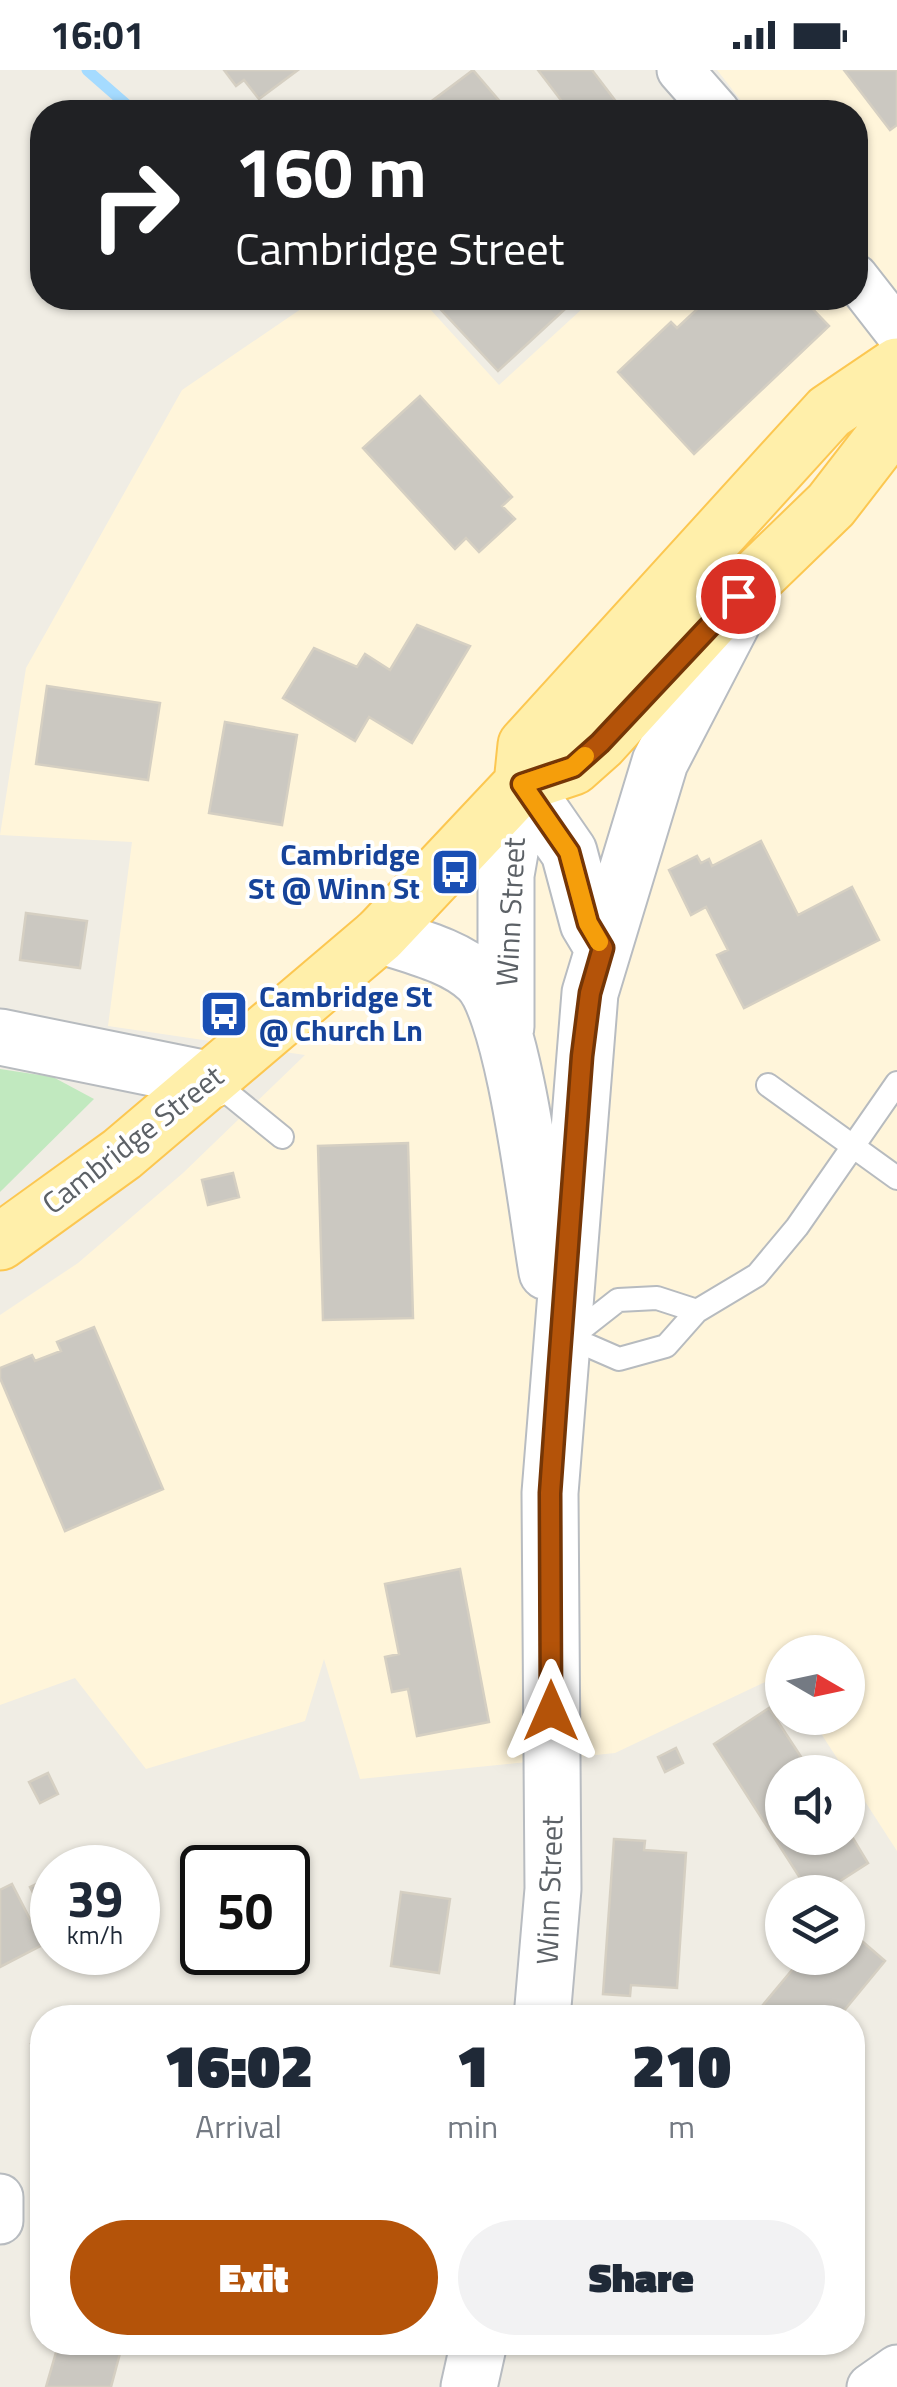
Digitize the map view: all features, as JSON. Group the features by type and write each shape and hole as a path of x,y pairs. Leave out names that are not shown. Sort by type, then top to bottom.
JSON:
{"main road":[{"name":"Cambridge Street","path":"522,784 526,745 829,412 897,366"},
{"name":"Cambridge Street","path":"0,1242 122,1154 380,935 522,784 573,767 600,743 710,622 859,471 882,440 897,401"},
{"name":"Winn Street","path":"543,2005 553,1888 550,1507 567,1340 582,1056 590,993 660,762 718,644 765,570"},
{"name":"Winn Street","path":"522,784 569,852 588,923 603,948"},
{"name":"Winn Street","path":"506,1045 506,875 522,784"},
{"name":"Winn Street","path":"380,935 446,960 479,980 494,1003 567,1340"},
{"path":"0,1037 212,1080"},
{"path":"469,2387 476,2355"}],"street":[{"path":"680,70 706,100"},
{"path":"868,293 897,331"},
{"path":"0,2197 0,2221"},
{"path":"870,2387 897,2368"}],"lane":[{"path":"212,1080 282,1137"},
{"path":"567,1340 620,1359 666,1346 697,1311 756,1276 897,1083"},
{"path":"768,1085 897,1178"},
{"path":"567,1340 618,1300 658,1298 697,1311"}],"shaded area":[{"path":"717,70 897,70 897,1851 865,1802 865,1755 835,1755 822,1735 865,1735 865,1635 765,1635 765,1682 615,1753 360,1779 324,1659 305,1721 146,1769 75,1678 0,1705 0,1315 78,1263 183,1173 305,1055 108,1026 132,842 0,835 26,668 182,390 299,310 431,310 499,385 581,310 868,310 868,100 741,100"}],"green space":[{"path":"0,1069 53,1077 94,1099 0,1192"}],"building":[{"path":"224,70 298,70 259,99 244,80 236,86"},
{"path":"473,70 499,100 433,100"},
{"path":"538,70 592,70 615,100 561,100"},
{"path":"844,70 897,70 897,125 890,130"},
{"path":"441,310 564,310 498,371"},
{"path":"696,310 814,310 829,326 694,454 618,372 671,322 677,328"},
{"path":"420,396 512,497 502,506 515,519 479,552 466,538 455,549 363,448"},
{"path":"417,625 470,646 412,743 369,717 355,741 283,698 314,648 357,667 365,654 390,670"},
{"path":"47,686 160,703 148,780 36,764"},
{"path":"225,722 297,735 282,825 209,813"},
{"path":"761,841 798,915 852,887 879,940 744,1008 717,955 728,950 706,907 691,915 669,870 697,856 701,863 709,859 712,866"},
{"path":"26,913 87,921 80,968 20,960"},
{"path":"408,1143 413,1318 323,1320 318,1146"},
{"path":"233,1173 239,1197 208,1205 202,1180"},
{"path":"94,1327 163,1489 65,1531 0,1378 0,1368 32,1355 35,1361 61,1351 57,1342"},
{"path":"460,1569 489,1722 417,1736 408,1689 392,1692 385,1657 399,1654 385,1584"},
{"path":"765,1711 765,1735 787,1735 800,1755 765,1755 765,1823 714,1744"},
{"path":"676,1748 683,1763 665,1772 658,1757"},
{"path":"48,1773 58,1794 40,1803 29,1782"},
{"path":"614,1839 645,1841 644,1850 686,1853 677,1988 631,1985 630,1996 603,1994"},
{"path":"785,1855 863,1855 868,1863 849,1875 798,1875"},
{"path":"12,1884 30,1919 30,1951 0,1967 0,1890"},
{"path":"401,1892 450,1899 439,1973 391,1966"},
{"path":"865,1944 885,1961 849,2005 763,2005 788,1975 865,1975"},
{"path":"55,2355 120,2355 111,2387 46,2387"}],"waterway":[{"path":"87,70 121,100"}],"slow traffic":[{"path":"585,756 573,767 522,784 569,852 583,891 588,923 599,942"}],"place":[{"name":"Cambridge St @ Winn St","path":"455,872"},
{"name":"Cambridge St @ Church Ln","path":"224,1014"}],"route":[{"path":"551,1711 550,1493 582,1056 590,993 603,948 588,923 583,891 569,852 522,784 573,767 738,596"}]}
